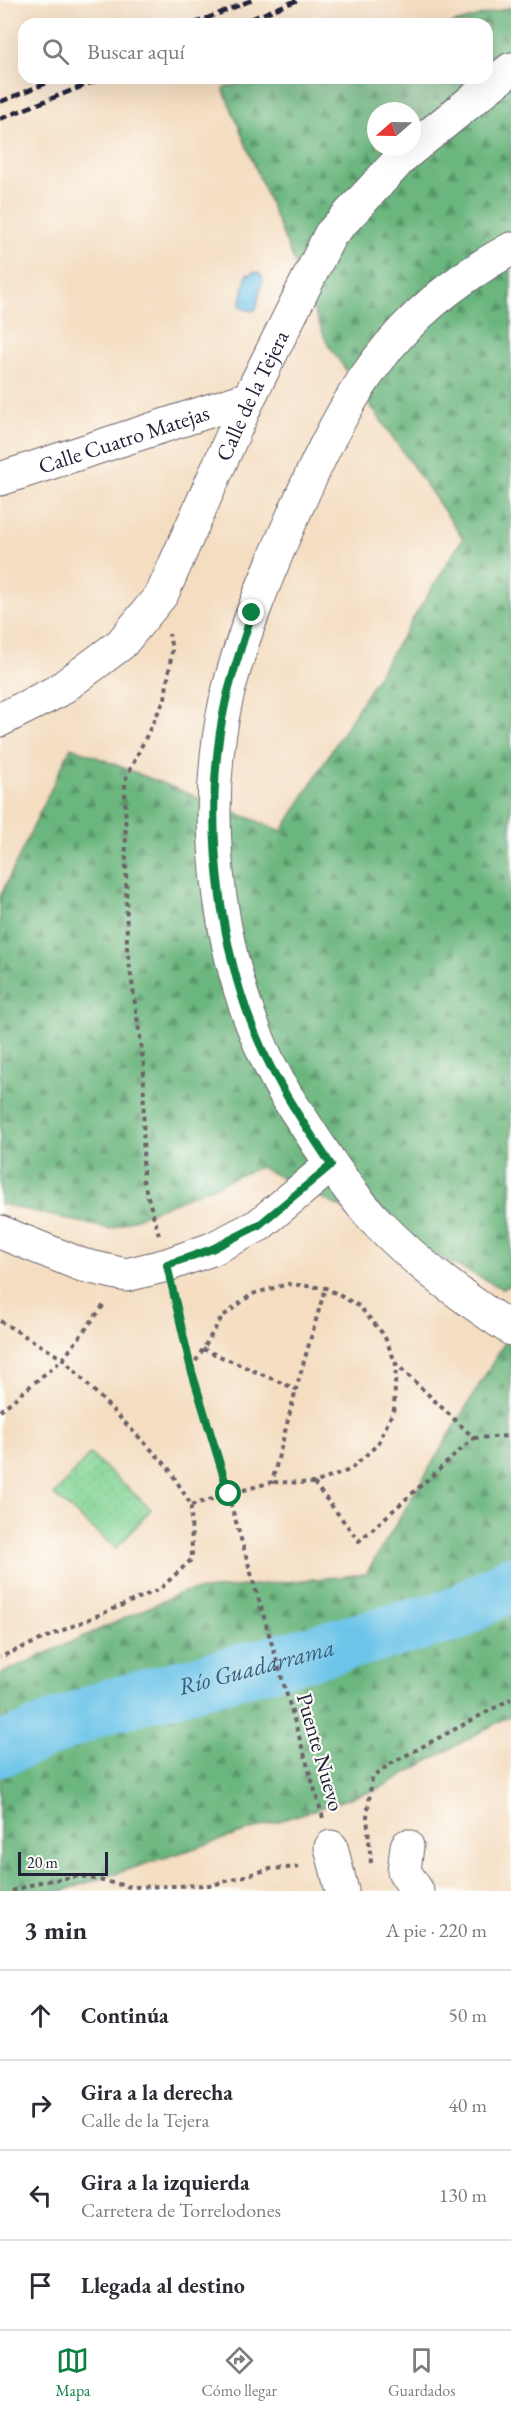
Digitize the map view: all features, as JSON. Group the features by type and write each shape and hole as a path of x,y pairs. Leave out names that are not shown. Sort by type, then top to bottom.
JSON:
{"street":[{"name":"Calle de la Tejera","path":"493,84 511,69"},
{"name":"Calle de la Tejera","path":"0,720 58,691 121,644 162,594 249,398 330,235 403,156 492,84"},
{"path":"511,249 476,268 418,314 380,356 354,393 308,483 252,613 226,702 218,754 215,828 219,889 228,946 266,1056 279,1083 331,1165 377,1223 432,1274 511,1329"},
{"name":"Calle Cuatro Matejas","path":"0,478 249,398"},
{"path":"0,1232 82,1265 126,1275 167,1265 212,1249 259,1225 331,1165"},
{"path":"407,1846 404,1872 417,1891"}],"path":[{"name":"Puente Nuevo","path":"162,594 172,650 165,698 125,780 127,948 144,1065 143,1180 167,1265 191,1369 337,1870"},
{"path":"0,1411 63,1359 126,1275"},
{"path":"191,1369 222,1317 252,1294 288,1284 326,1288 359,1306 384,1335 396,1364 474,1438"},
{"path":"272,1482 296,1389 326,1288"},
{"path":"0,1321 63,1359 168,1467 191,1505 192,1559 160,1589 0,1657"},
{"path":"203,1349 296,1389"},
{"path":"191,1505 272,1482 314,1483 350,1470 378,1444 394,1409 396,1364"},
{"path":"314,1483 359,1541 474,1438 511,1436"},
{"path":"371,1870 367,1816 372,1778 390,1764 511,1700"},
{"path":"12,1891 40,1882 80,1876 131,1887 142,1887 212,1885 270,1869 298,1866 337,1870"}],"green space":[{"path":"511,7 511,1285 503,1289 260,1167 110,1229 0,1204 0,897 71,747 282,831 463,538 327,343 223,88 237,84 493,84 493,18 472,18"},
{"path":"511,1332 511,1715 378,1789 62,1891 0,1891 0,1674 183,1592 366,1574"},
{"path":"90,1454 151,1509 116,1549 54,1495"}],"water":[{"path":"253,272 259,273 263,278 256,309 253,311 240,306 247,274 250,275"}],"waterway":[{"name":"Río Guadarrama","path":"0,1750 108,1706 454,1615 511,1583"}],"railway":[{"path":"208,18 252,0"},
{"path":"253,18 298,0"},
{"path":"0,102 44,84"},
{"path":"0,119 88,84"}],"route":[{"path":"229,1494 191,1369 167,1265 212,1249 259,1225 331,1165 279,1083 258,1037 228,946 219,889 215,828 218,754 226,702 252,613"}]}
